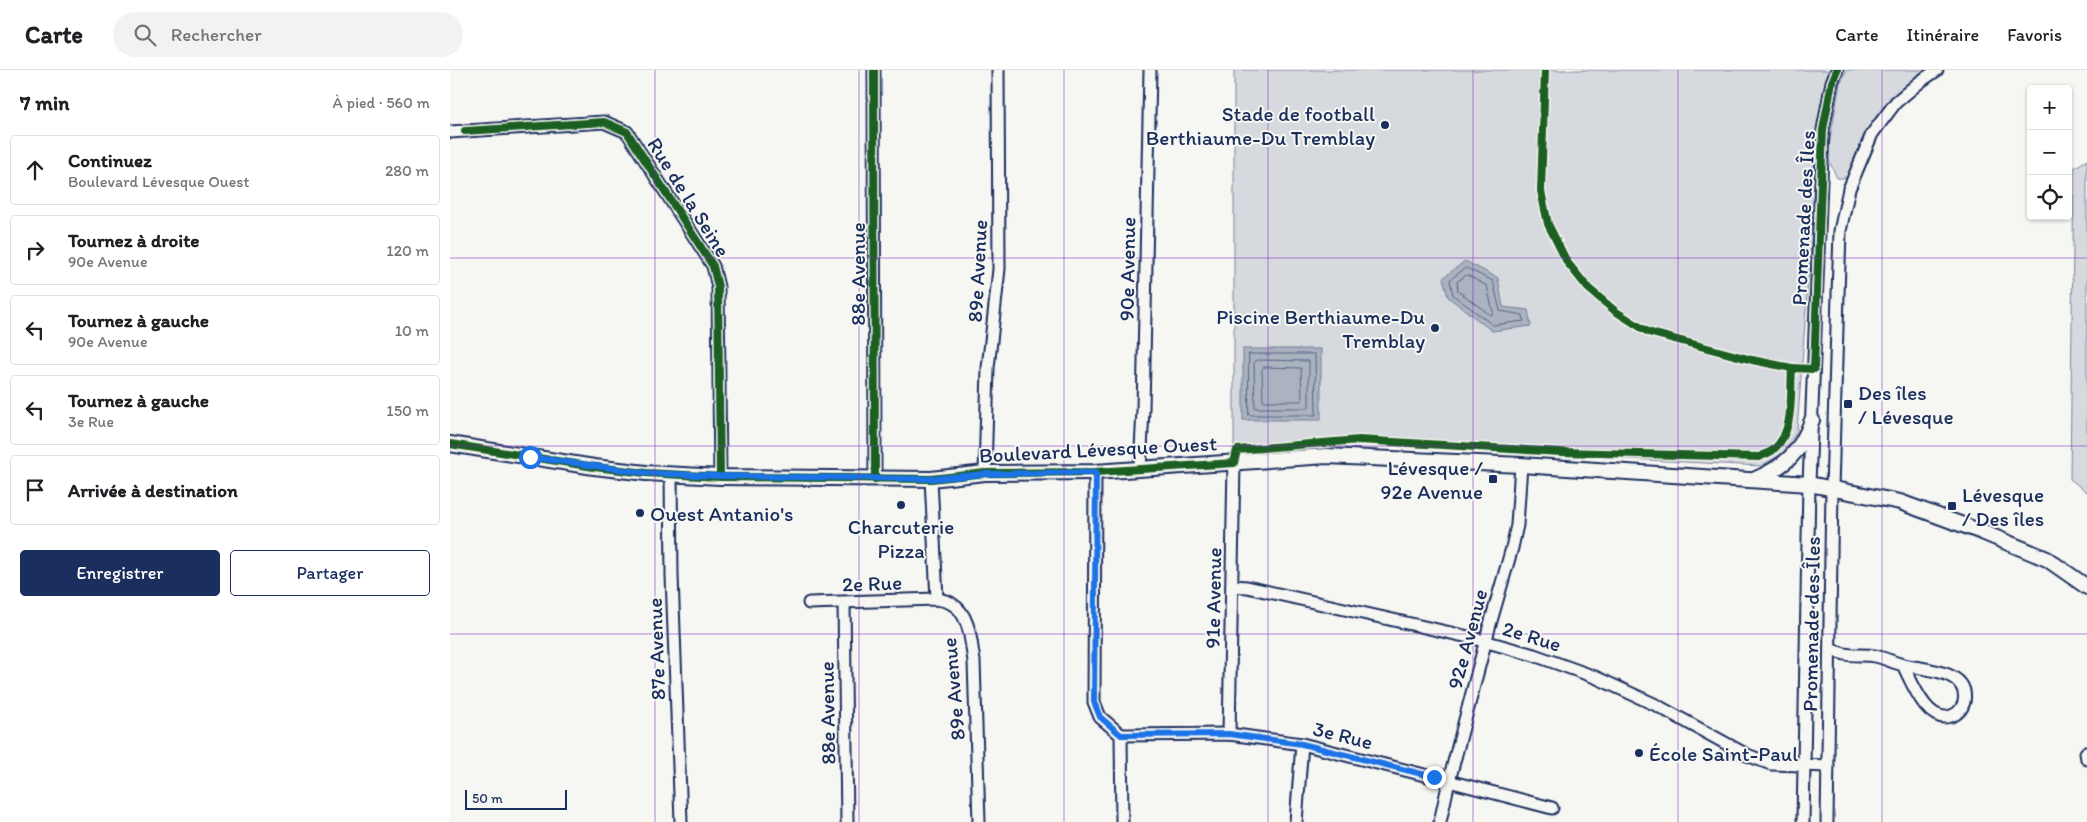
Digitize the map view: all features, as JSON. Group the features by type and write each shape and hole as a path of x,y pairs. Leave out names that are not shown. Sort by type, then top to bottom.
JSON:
{"street":[{"name":"88e Avenue","path":"874,70 875,479"},
{"name":"89e Avenue","path":"985,474 988,368 999,269 998,70"},
{"name":"90e Avenue","path":"1140,469 1143,410 1150,70"},
{"name":"Promenade des Îles","path":"1803,822 1809,484 1823,130 1836,70"},
{"name":"Promenade des Îles","path":"1827,822 1832,488 1840,231 1849,189 1872,134 1896,102 1937,70"},
{"name":"Rue de la Seine","path":"450,132 604,122 627,132 713,266 715,273 718,286 720,476"},
{"path":"1754,480 1769,473 1790,459 1798,450 1812,420"},
{"name":"Boulevard Lévesque Ouest","path":"450,444 594,467 720,476 931,479 985,474 1096,472 1327,456 1521,465 1809,484 1900,502 2002,539 2047,559 2087,587"},
{"name":"91e Avenue","path":"1229,734 1234,463"},
{"name":"92e Avenue","path":"1440,822 1448,780 1512,548 1517,525 1521,465"},
{"path":"1096,472 1094,702 1100,717 1121,735 1122,822"},
{"name":"87e Avenue","path":"671,474 672,576 681,822"},
{"path":"931,479 937,599"},
{"name":"2e Rue","path":"1232,586 1247,587 1485,641 1534,655 1595,678 1656,706 1747,756 1771,764 1804,766"},
{"name":"89e Avenue","path":"937,599 952,603 962,612 971,642 974,662 979,822"},
{"name":"2e Rue","path":"809,603 937,599"},
{"name":"88e Avenue","path":"844,603 847,822"},
{"path":"1830,649 1846,654 1874,655 1903,665 1936,670 1952,676 1962,686 1965,695 1963,706 1957,713 1950,716 1940,716 1932,712 1921,699 1903,665"},
{"name":"3e Rue","path":"1121,735 1229,734 1302,744 1552,808"},
{"path":"1296,822 1302,744"},
{"path":"1804,766 1828,766"}],"shaded area":[{"path":"1234,70 1831,70 1821,104 1797,431 1784,453 1761,466 1514,453 1379,443 1234,456"},
{"path":"1847,70 1930,70 1896,94 1868,130 1856,165 1847,178 1837,178 1827,156 1840,83"},
{"path":"2087,160 2087,492 2070,479 2074,168"}],"water":[{"path":"1465,261 1498,278 1503,307 1528,310 1531,326 1492,331 1448,297 1443,278"},
{"path":"1243,349 1321,349 1321,420 1243,420"}],"cycle path":[{"path":"874,70 875,479"},
{"path":"1545,70 1541,191 1548,224 1567,262 1588,288 1615,311 1648,332 1752,360 1792,368"},
{"path":"450,444 594,467 646,473 720,477 931,479 985,473 1095,472 1234,463 1237,450 1359,440 1561,452 1759,457 1773,450 1785,433 1790,412 1792,368 1814,369 1823,130 1832,82 1837,70"},
{"path":"465,131 604,122 627,132 713,266 718,287 720,477"}],"place":[{"name":"Stade de football Berthiaume-Du Tremblay","path":"1385,125"},
{"name":"Piscine Berthiaume-Du Tremblay","path":"1435,328"},
{"name":"Des îles / Lévesque","path":"1848,404"},
{"name":"Lévesque / 92e Avenue","path":"1493,479"},
{"name":"Charcuterie Pizza","path":"901,505"},
{"name":"Lévesque / Des îles","path":"1952,506"},
{"name":"Ouest Antanio's","path":"640,513"},
{"name":"École Saint-Paul","path":"1639,753"}],"route":[{"path":"530,457 646,473 720,476 931,479 985,474 1096,472 1094,702 1100,717 1121,735 1229,734 1302,744 1434,777"}]}
